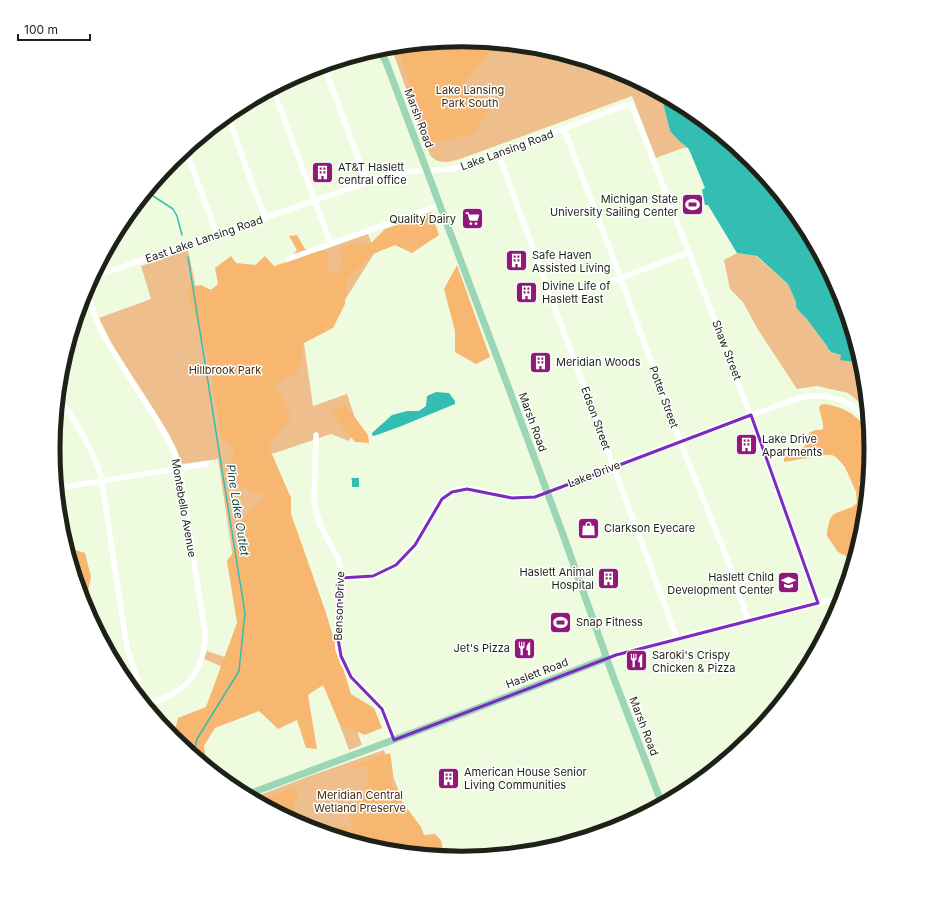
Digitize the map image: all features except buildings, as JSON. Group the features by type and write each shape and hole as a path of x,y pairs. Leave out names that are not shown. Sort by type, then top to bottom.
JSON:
{"main road":[{"name":"Marsh Road","path":"383,55 548,492 607,658 660,799"},
{"name":"Haslett Road","path":"253,792 607,658"}],"street":[{"path":"326,71 367,182"},
{"path":"275,94 331,244"},
{"name":"Lake Lansing Road","path":"315,201 367,182 398,173 453,169 626,105"},
{"name":"Shaw Street","path":"626,105 630,105 633,108 690,252 751,415 818,603"},
{"path":"230,121 266,218"},
{"name":"Potter Street","path":"564,129 680,441 714,524 748,620"},
{"name":"Edson Street","path":"498,153 677,638"},
{"path":"188,156 217,235"},
{"name":"East Lake Lansing Road","path":"100,274 315,201"},
{"path":"288,259 440,205"},
{"path":"553,303 690,252"},
{"name":"Montebello Avenue","path":"89,300 104,336 168,438 174,451 180,469 205,632 203,653 197,669 192,677 179,691 151,703"},
{"name":"Lake Drive","path":"341,578 361,578 373,576 396,565 407,556 442,499 452,492 462,489 471,489 518,498 535,497 680,441 802,397 822,395 835,398 847,403 858,410 863,416"},
{"path":"63,404 89,445 98,467 128,648 141,690"},
{"name":"Benson Drive","path":"316,435 314,500 316,511 321,527 338,558 341,568 337,633 338,649 351,677 382,709 394,740"},
{"path":"62,487 208,464"},
{"name":"Haslett Road","path":"607,658 677,638 836,599"}],"highlighted area":[{"path":"751,415 818,603 616,655 394,740 382,709 351,677 341,656 337,633 341,578 373,576 396,565 415,545 442,499 452,492 467,489 512,498 535,497"}],"green space":[{"name":"Lake Lansing Park South","path":"436,48 489,48 515,50 541,55 592,68 640,88 661,99 670,131 688,148 683,148 656,158 632,96 460,159 444,162 433,158 430,155 393,53"},
{"path":"436,48 489,48 488,55 462,85 489,109 474,134 432,143 399,52"},
{"name":"Hillbrook Park","path":"431,212 439,235 412,253 395,245 373,254 347,280 345,304 333,328 302,344 302,361 297,372 275,385 292,417 268,445 291,498 291,514 325,610 351,694 374,708 382,728 365,735 340,725 323,685 308,695 317,749 306,748 297,720 278,729 259,711 215,728 204,746 206,758 175,730 178,718 206,707 237,623 227,561 241,541 243,518 267,496 242,487 230,466 235,448 222,440 208,357 186,288 201,285 211,290 218,284 215,268 231,256 236,263 255,265 265,256 274,266 287,262 297,250 289,236 297,235 305,249 330,252 326,267 336,275 343,265 340,248 353,243 367,247 385,229"},
{"name":"Hillbrook Park","path":"368,234 375,252 333,319 301,323 313,406 347,394 357,424 349,441 331,434 260,458 362,745 349,750 324,682 237,673 204,659 207,651 239,662 243,625 218,459 182,464 169,434 112,344 99,318 151,299 141,266 188,250 197,292 209,290"},
{"path":"737,253 756,256 788,284 796,302 796,307 827,346 828,350 841,355 840,359 855,362 862,404 848,393 817,386 797,389 757,328 743,302 730,289 724,260"},
{"path":"457,265 490,357 476,364 455,352 455,331 444,289"},
{"path":"345,404 368,435 369,443 355,442 332,412"},
{"path":"824,404 842,409 853,415 864,426 864,475 864,479 859,483 862,492 861,501 857,527 849,558 838,552 827,536 830,519 833,515 852,507 857,503 856,492 845,467 836,457 832,455 784,462 784,458 800,449 807,443 809,433 815,430 823,429 819,407"},
{"path":"73,549 85,553 91,577 88,593"},
{"name":"Meridian Central Wetland Preserve","path":"384,750 419,849 384,843 333,830 285,810 259,795"},
{"path":"390,753 393,774 391,782 395,792 421,827 424,835 435,834 441,840 443,850 410,848 335,831 338,825 345,827 351,832 353,823 349,816 355,799 366,794 368,767 353,769 352,766"},
{"path":"295,787 298,797 292,805 295,808 296,815 285,810 264,799"}],"water":[{"path":"661,99 686,115 728,147 765,184 781,204 811,248 823,271 843,320 855,362 840,360 841,355 829,350 806,318 796,307 796,302 788,284 757,256 737,253 708,205 705,205 702,190 705,188 691,154 688,148 670,131"},
{"path":"436,392 449,393 455,401 455,404 399,427 374,436 372,435 372,433 392,415 407,411 419,411 426,406 427,396"},
{"path":"351,478 359,478 359,487 352,487"}],"waterway":[{"name":"Pine Lake Outlet","path":"151,195 173,209 177,216 182,235"},
{"name":"Pine Lake Outlet","path":"188,257 245,613 239,671 197,739 195,749"}],"place":[{"name":"AT&T Haslett central office","path":"323,173"},
{"name":"Michigan State University Sailing Center","path":"693,205"},
{"name":"Quality Dairy","path":"472,219"},
{"name":"Safe Haven Assisted Living","path":"517,261"},
{"name":"Divine Life of Haslett East","path":"526,292"},
{"name":"Meridian Woods","path":"540,362"},
{"name":"Lake Drive Apartments","path":"746,445"},
{"name":"Clarkson Eyecare","path":"589,528"},
{"name":"Haslett Animal Hospital","path":"609,578"},
{"name":"Haslett Child Development Center","path":"789,583"},
{"name":"Snap Fitness","path":"560,622"},
{"name":"Jet's Pizza","path":"525,648"},
{"name":"Saroki's Crispy Chicken & Pizza","path":"637,661"},
{"name":"American House Senior Living Communities","path":"449,778"}]}
